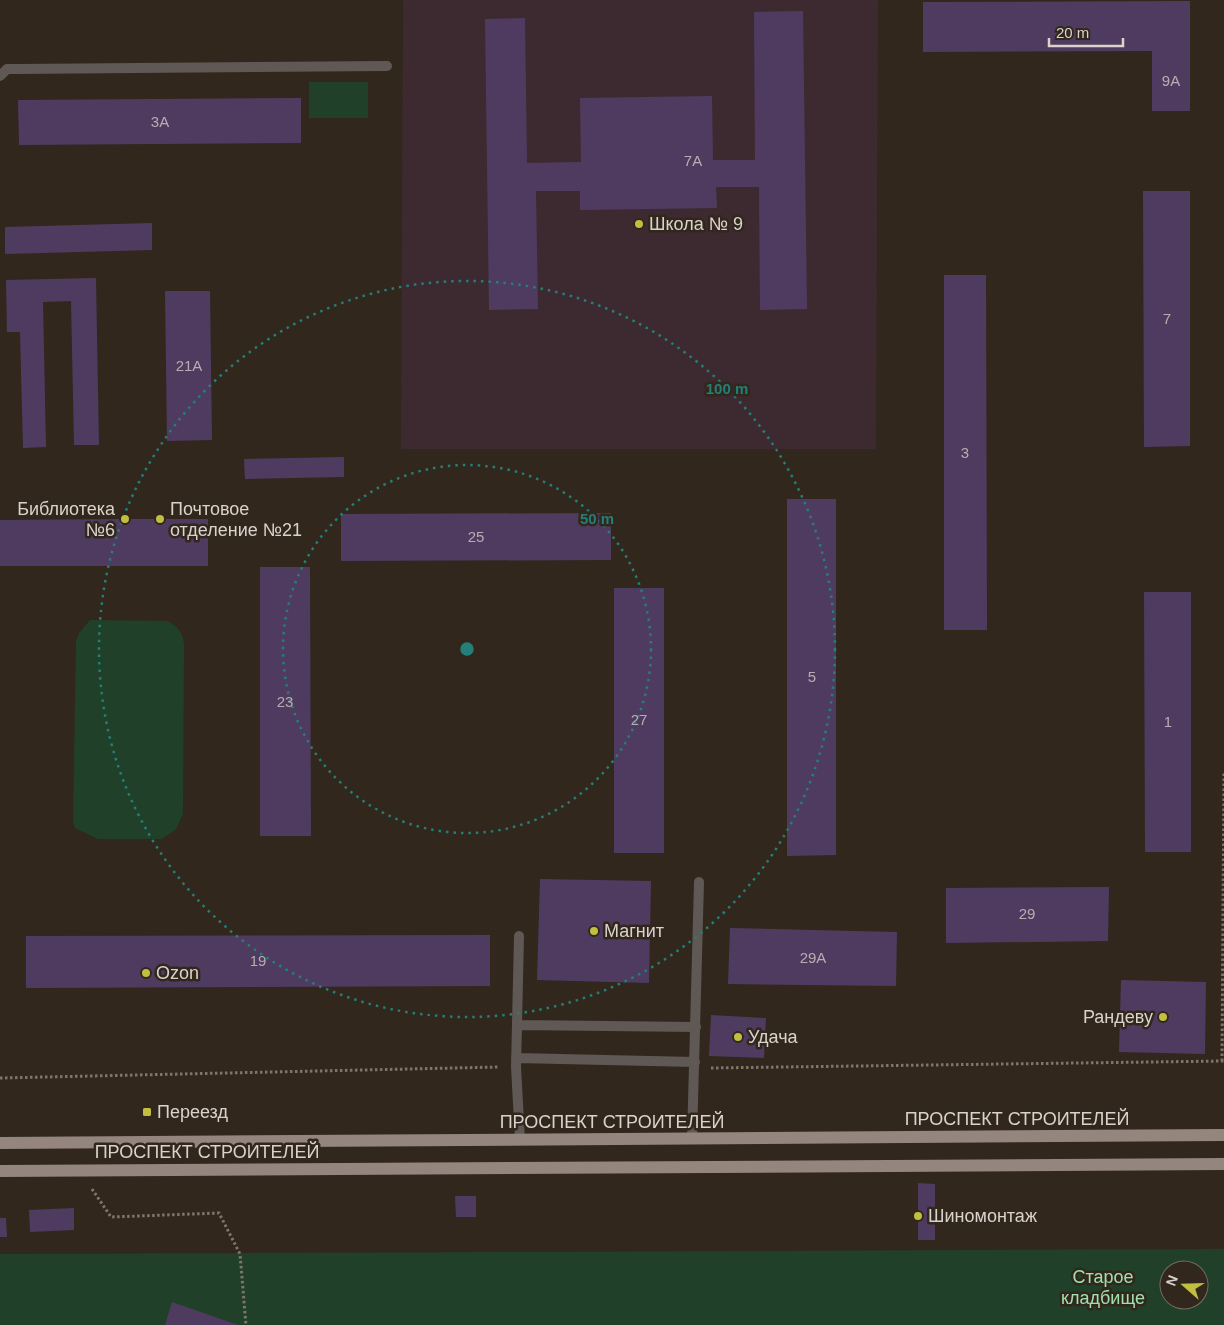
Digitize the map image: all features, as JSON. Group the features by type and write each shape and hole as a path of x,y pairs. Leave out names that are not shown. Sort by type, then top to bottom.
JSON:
{"main road":[{"name":"ПРОСПЕКТ СТРОИТЕЛЕЙ","path":"0,1143 1224,1135"},
{"name":"ПРОСПЕКТ СТРОИТЕЛЕЙ","path":"0,1171 1224,1164"}],"lane":[{"path":"0,76 7,69 387,66"},
{"path":"692,1139 699,882"},
{"path":"519,936 516,1058 520,1140"},
{"path":"517,1025 696,1027"},
{"path":"516,1058 695,1062"}],"path":[{"path":"1222,1061 1224,773"},
{"path":"91,1188 111,1217 219,1213 240,1254 246,1325"}],"shaded area":[{"name":"Школа № 9","path":"403,0 878,0 876,449 401,449"}],"green space":[{"path":"309,82 368,82 368,118 309,118"},
{"path":"90,620 168,621 178,629 182,636 184,644 183,814 176,829 162,839 98,839 75,828 73,821 76,641 79,633"},
{"name":"Старое кладбище","path":"1224,1249 1224,1325 0,1325 0,1254"}],"building":[{"path":"1190,1 1190,111 1152,111 1152,51 923,52 923,2"},
{"path":"803,11 807,309 760,310 759,187 716,187 717,208 580,210 580,191 536,191 538,309 489,310 485,19 525,18 527,163 581,162 580,98 712,96 713,160 755,160 754,12"},
{"path":"301,98 301,143 19,145 18,100"},
{"path":"1143,191 1190,191 1190,446 1144,447"},
{"path":"152,223 152,250 5,254 5,227"},
{"path":"944,275 986,275 987,630 944,630"},
{"path":"96,278 99,445 74,445 71,301 43,302 46,447 23,448 20,332 7,332 6,280"},
{"path":"165,291 210,291 212,440 167,441"},
{"path":"344,457 344,477 245,479 244,459"},
{"path":"787,499 836,499 836,855 787,856"},
{"path":"611,513 611,560 341,561 341,514"},
{"path":"208,519 208,566 0,566 0,520"},
{"path":"260,567 310,567 311,836 260,836"},
{"path":"614,588 664,588 664,853 614,853"},
{"path":"1144,592 1191,592 1191,852 1145,852"},
{"name":"Магнит","path":"540,879 651,881 649,983 537,980"},
{"path":"1109,887 1108,941 946,943 946,888"},
{"path":"730,928 897,932 896,986 728,984"},
{"path":"490,935 490,986 26,988 26,936"},
{"name":"Рандеву","path":"1121,980 1206,982 1205,1054 1119,1052"},
{"name":"Удача","path":"711,1015 766,1018 764,1058 709,1056"},
{"path":"918,1183 935,1184 935,1240 918,1240"},
{"path":"455,1196 476,1196 476,1217 456,1217"},
{"path":"74,1208 74,1230 30,1232 29,1210"},
{"path":"0,1218 6,1218 7,1237 0,1237"},
{"path":"172,1302 238,1325 165,1325"}],"place":[{"name":"Школа № 9","path":"639,224"},
{"name":"Библиотека №6","path":"125,519"},
{"name":"Почтовое отделение №21","path":"160,519"},
{"name":"Магнит","path":"594,931"},
{"name":"Ozon","path":"146,973"},
{"name":"Рандеву","path":"1163,1017"},
{"name":"Удача","path":"738,1037"},
{"name":"Переезд","path":"147,1112"},
{"name":"Шиномонтаж","path":"918,1216"}]}
